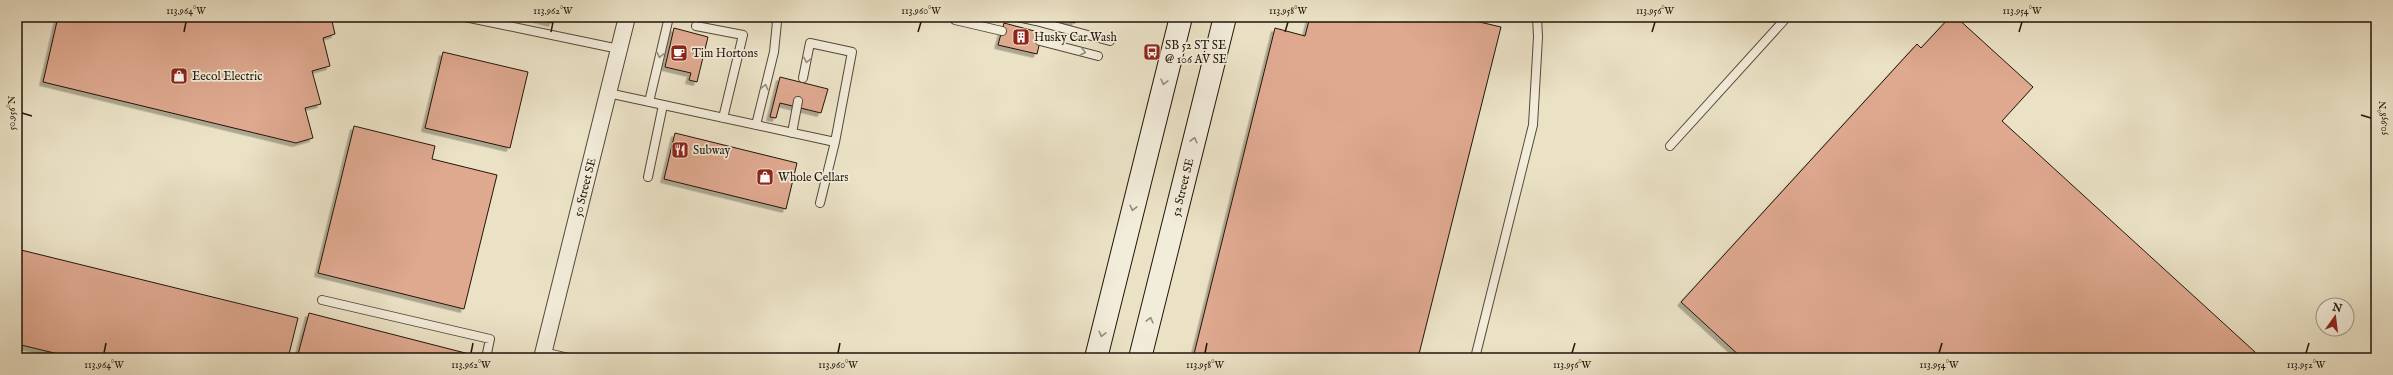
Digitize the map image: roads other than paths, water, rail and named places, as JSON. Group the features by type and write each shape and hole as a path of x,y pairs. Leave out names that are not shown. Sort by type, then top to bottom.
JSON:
{"main road":[{"path":"1096,358 1180,17"},
{"name":"52 Street SE","path":"1140,358 1225,17"}],"street":[{"name":"50 Street SE","path":"542,355 627,17"}],"lane":[{"path":"465,17 619,49"},
{"path":"649,102 669,17"},
{"path":"756,125 774,52 777,22 773,17"},
{"path":"954,17 955,20 972,22 1002,31"},
{"path":"972,22 982,17"},
{"path":"1018,17 1036,19 1110,41"},
{"path":"1476,358 1533,125 1538,38 1537,17"},
{"path":"1670,146 1787,17"},
{"path":"696,26 743,35 723,118"},
{"path":"1040,41 1098,56"},
{"path":"803,78 810,42 852,52 835,142 820,202"},
{"path":"608,93 835,142"},
{"path":"792,133 798,101"},
{"path":"648,177 663,105"},
{"path":"322,300 490,339 486,358"},
{"path":"542,355 569,358"}],"place":[{"name":"Husky Car Wash","path":"1021,37"},
{"name":"SB 52 ST SE @ 106 AV SE","path":"1152,52"},
{"name":"Tim Hortons","path":"679,53"},
{"name":"Eecol Electric","path":"179,76"},
{"name":"Subway","path":"680,150"},
{"name":"Whole Cellars","path":"765,177"}]}
